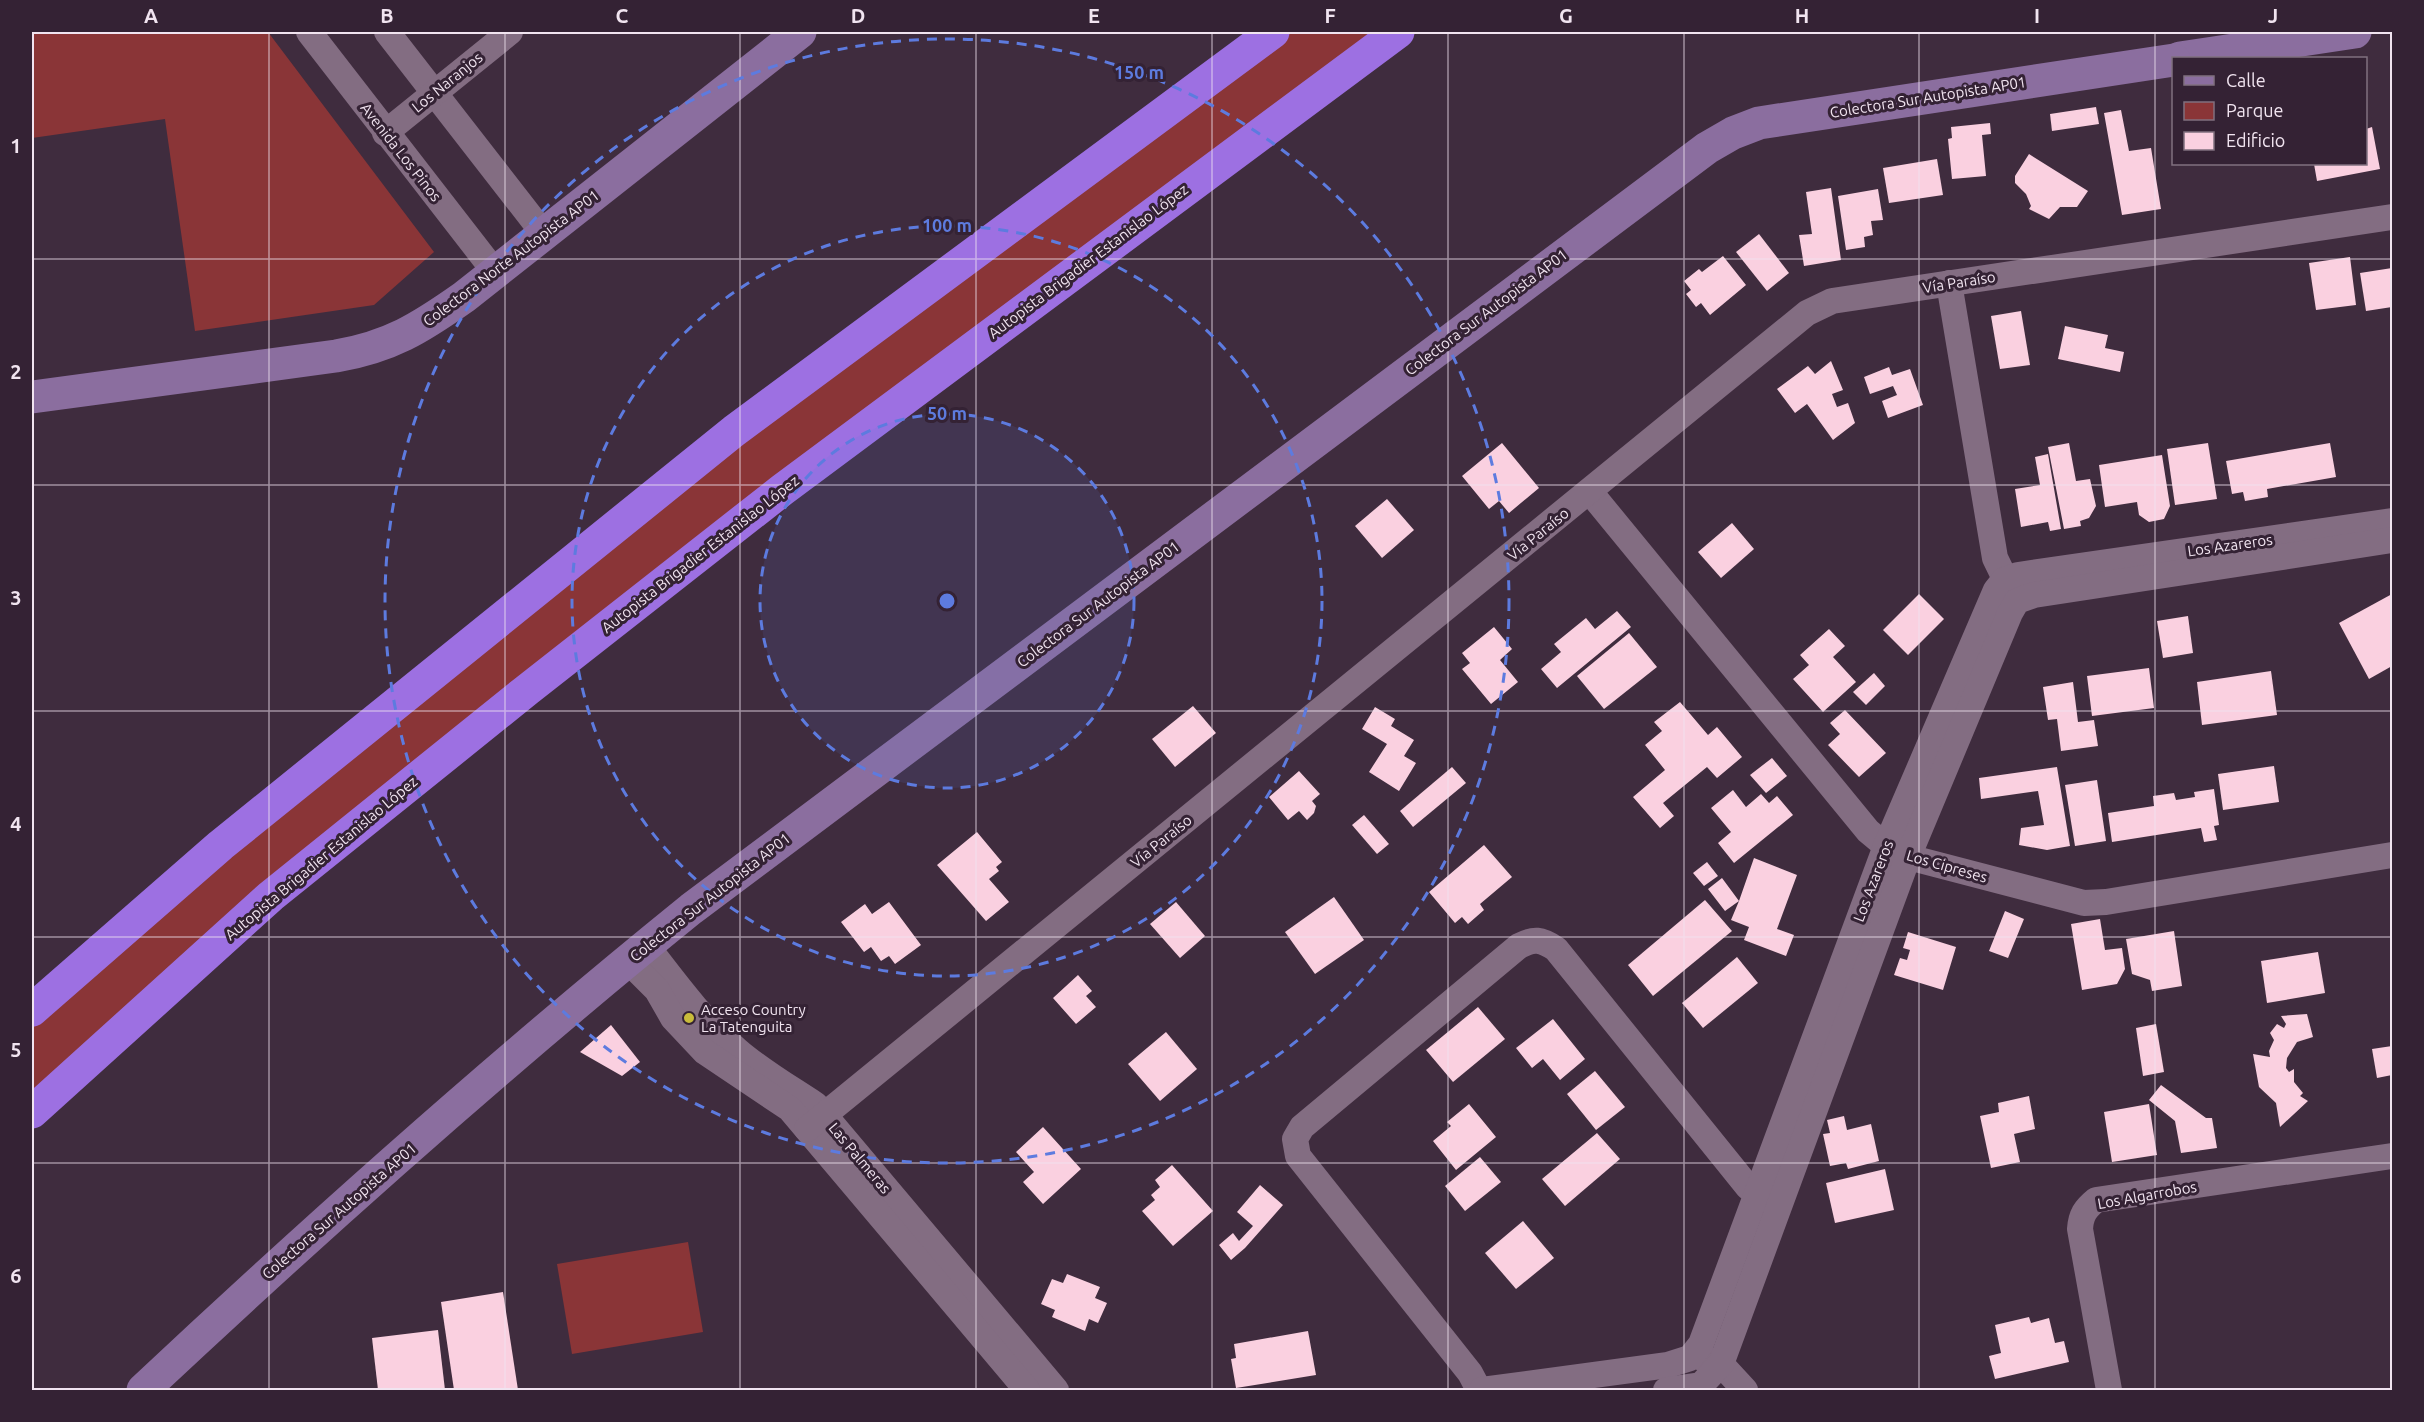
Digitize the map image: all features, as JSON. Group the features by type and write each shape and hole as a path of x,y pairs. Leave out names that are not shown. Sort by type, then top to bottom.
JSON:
{"highway":[{"path":"32,1010 221,845 734,431 1273,32"},
{"name":"Autopista Brigadier Estanislao López","path":"32,1112 271,896 527,690 791,483 1398,32"}],"main road":[{"name":"Colectora Norte Autopista AP01","path":"32,397 365,351 399,339 429,322 495,272 800,32"},
{"path":"2187,57 2355,32"},
{"name":"Colectora Sur Autopista AP01","path":"143,1390 267,1275 548,1027 692,909 1707,148 1733,133 1759,123 2172,60"}],"street":[{"name":"Avenida Los Pinos","path":"309,32 495,272"},
{"path":"387,32 544,234"},
{"name":"Los Naranjos","path":"385,132 510,32"},
{"name":"Vía Paraíso","path":"816,1122 1807,313 1833,302 2392,217"},
{"path":"1949,283 1995,558 2017,602"},
{"name":"Los Cipreses","path":"1590,492 1868,831 1897,852 2084,903 2106,902 2392,855"},
{"name":"Los Azareros","path":"1704,1388 1721,1364 1769,1198 1995,590 2004,580 2018,575 2392,521"},
{"name":"Los Azareros","path":"1897,852 2017,602 2034,595 2392,540"},
{"path":"1745,1390 1721,1364 1690,1358 1668,1365 1480,1390 1470,1373 1298,1156 1295,1139 1302,1126 1519,946 1531,939 1542,940 1556,949 1748,1187 1769,1198"},
{"name":"Las Palmeras","path":"637,953 674,1018 705,1052 790,1109 816,1122 1056,1390"},
{"name":"Las Palmeras","path":"816,1122 1027,1390"},
{"name":"Los Algarrobos","path":"2109,1390 2080,1229 2081,1217 2086,1208 2096,1200 2392,1156"},
{"name":"Los Azareros","path":"1690,1358 1701,1344 1769,1198"},
{"path":"1666,1390 1704,1388 1690,1358"}],"green space":[{"path":"32,32 268,32 434,252 374,305 195,331 165,119 32,138"},
{"path":"1273,32 1398,32 782,490 32,1112 32,1010 221,845"},
{"path":"688,1242 703,1332 572,1354 557,1264"}],"building":[{"path":"2096,107 2099,124 2052,131 2050,114"},
{"path":"2121,110 2129,151 2151,148 2161,209 2122,215 2104,113"},
{"path":"1990,123 1991,134 1982,135 1986,176 1952,179 1948,139 1952,138 1951,127"},
{"path":"2372,127 2380,169 2317,181 2314,165 2367,165 2367,129"},
{"path":"2029,154 2088,191 2077,207 2060,207 2049,219 2029,209 2031,206 2026,194 2015,183 2015,176"},
{"path":"1937,159 1943,195 1889,203 1883,168"},
{"path":"1831,188 1841,260 1804,266 1799,235 1812,234 1806,192"},
{"path":"1878,189 1883,220 1871,221 1873,235 1864,237 1865,247 1846,250 1838,196"},
{"path":"1759,234 1789,273 1767,291 1736,252"},
{"path":"1723,256 1746,285 1710,315 1701,303 1696,307 1686,294 1691,290 1684,281 1699,269 1702,272"},
{"path":"2350,257 2356,305 2316,310 2309,263"},
{"path":"2392,268 2392,307 2366,311 2360,273"},
{"path":"2021,311 2030,365 2000,369 1991,316"},
{"path":"2065,326 2108,335 2105,348 2124,352 2120,372 2058,359"},
{"path":"1831,361 1843,390 1832,394 1837,407 1848,403 1855,423 1833,440 1807,404 1795,413 1777,389 1808,366 1815,374"},
{"path":"1889,367 1892,375 1910,369 1923,405 1888,418 1882,401 1897,395 1893,386 1870,394 1864,377"},
{"path":"1502,443 1539,488 1509,513 1499,501 1489,509 1462,476"},
{"path":"2069,443 2076,481 2090,479 2096,506 2089,518 2080,521 2081,526 2064,529 2048,447"},
{"path":"2208,443 2217,499 2175,505 2167,449"},
{"path":"2330,443 2336,477 2267,489 2268,497 2245,501 2243,492 2232,494 2226,461"},
{"path":"2048,454 2061,529 2050,531 2048,522 2021,527 2015,489 2040,485 2035,457"},
{"path":"2162,455 2170,506 2164,519 2149,522 2139,515 2137,502 2105,507 2099,465"},
{"path":"1387,499 1414,530 1382,558 1355,526"},
{"path":"1732,523 1754,549 1721,578 1698,552"},
{"path":"1919,594 1944,619 1908,655 1883,630"},
{"path":"2392,594 2392,666 2369,679 2339,623"},
{"path":"1617,611 1631,627 1557,688 1541,669 1561,652 1554,644 1586,618 1595,629"},
{"path":"2188,616 2193,653 2163,658 2157,621"},
{"path":"1494,627 1512,649 1500,660 1518,682 1491,704 1462,669 1470,663 1462,653"},
{"path":"1829,629 1845,646 1833,657 1856,682 1823,712 1793,679 1809,665 1800,655"},
{"path":"1629,633 1657,667 1604,709 1577,676"},
{"path":"2149,668 2154,708 2092,716 2087,676"},
{"path":"2271,671 2277,715 2202,725 2197,682"},
{"path":"1874,673 1885,686 1866,705 1853,692"},
{"path":"2073,682 2078,722 2094,720 2098,746 2061,751 2057,719 2048,720 2043,687"},
{"path":"1680,702 1708,735 1717,727 1742,757 1717,778 1707,767 1663,803 1674,816 1660,828 1633,797 1665,770 1645,745 1662,731 1654,722"},
{"path":"1193,706 1216,733 1175,767 1152,739"},
{"path":"1375,707 1395,719 1391,726 1414,740 1404,756 1416,763 1399,791 1369,772 1387,744 1362,729"},
{"path":"1845,710 1886,753 1859,777 1828,745 1840,734 1830,723"},
{"path":"1772,758 1787,776 1766,793 1750,775"},
{"path":"2274,766 2279,802 2223,810 2218,774"},
{"path":"1452,767 1466,783 1413,827 1400,811"},
{"path":"2057,767 2070,846 2047,850 2019,845 2021,828 2044,825 2038,791 1981,799 1979,778"},
{"path":"1299,771 1320,794 1312,801 1316,806 1314,813 1307,820 1299,811 1288,820 1269,797"},
{"path":"2097,780 2106,841 2075,846 2065,785"},
{"path":"2214,789 2219,825 2214,826 2217,840 2204,842 2201,828 2112,842 2108,813 2154,806 2153,796 2174,793 2176,800 2195,797 2194,792"},
{"path":"1733,790 1746,807 1761,794 1769,803 1777,796 1793,815 1734,863 1718,843 1731,832 1711,808"},
{"path":"1364,815 1389,844 1377,854 1352,825"},
{"path":"977,832 1002,862 996,867 999,871 989,879 1009,902 986,921 937,865"},
{"path":"1484,845 1512,877 1480,904 1484,910 1468,924 1462,917 1455,923 1429,892"},
{"path":"1754,858 1797,875 1777,929 1794,935 1786,956 1744,940 1749,927 1731,920"},
{"path":"1707,862 1718,876 1704,886 1693,873"},
{"path":"1722,878 1739,901 1725,911 1708,889"},
{"path":"1334,897 1364,940 1315,974 1285,932"},
{"path":"1705,900 1732,931 1653,996 1628,965"},
{"path":"889,902 921,945 895,964 889,956 881,961 871,947 864,952 841,922 865,904 872,914"},
{"path":"1176,902 1205,936 1180,958 1150,924"},
{"path":"2005,911 2024,919 2008,958 1989,951"},
{"path":"2100,919 2105,950 2122,948 2125,969 2117,984 2082,990 2071,924"},
{"path":"2174,931 2182,986 2152,991 2150,980 2132,974 2126,939"},
{"path":"1908,932 1956,947 1943,990 1894,975 1900,958 1907,960 1910,950 1903,948"},
{"path":"2318,952 2325,993 2267,1003 2261,961"},
{"path":"1737,957 1758,983 1703,1028 1682,1003"},
{"path":"1078,975 1092,991 1086,996 1096,1007 1076,1024 1053,998"},
{"path":"1478,1007 1505,1039 1453,1082 1426,1050"},
{"path":"2307,1014 2313,1037 2297,1042 2287,1058 2286,1068 2289,1072 2294,1069 2294,1082 2303,1093 2300,1096 2308,1101 2280,1127 2276,1103 2259,1087 2253,1054 2270,1057 2269,1051 2274,1040 2270,1033 2277,1024 2284,1028 2286,1024 2281,1016"},
{"path":"1553,1019 1585,1059 1560,1080 1543,1059 1532,1068 1516,1048"},
{"path":"2156,1024 2164,1072 2143,1076 2136,1028"},
{"path":"611,1025 640,1062 622,1076 580,1052"},
{"path":"1166,1032 1197,1069 1160,1101 1128,1064"},
{"path":"2392,1046 2392,1075 2377,1078 2372,1049"},
{"path":"1595,1071 1625,1107 1596,1130 1567,1094"},
{"path":"2161,1085 2206,1118 2212,1118 2217,1148 2181,1153 2175,1121 2149,1100"},
{"path":"2029,1096 2035,1129 2014,1134 2020,1162 1991,1168 1980,1116 1999,1112 1998,1103"},
{"path":"1469,1104 1496,1137 1456,1170 1433,1141 1451,1126 1447,1122"},
{"path":"2149,1104 2157,1155 2112,1162 2104,1112"},
{"path":"1844,1116 1847,1130 1871,1124 1879,1161 1848,1169 1846,1163 1830,1166 1823,1134 1830,1133 1827,1120"},
{"path":"1043,1127 1081,1169 1043,1204 1023,1182 1034,1172 1016,1152"},
{"path":"1597,1133 1620,1159 1565,1206 1542,1179"},
{"path":"1480,1157 1501,1182 1465,1211 1445,1186"},
{"path":"1172,1165 1213,1211 1173,1246 1142,1211 1155,1200 1151,1195 1160,1187 1155,1180"},
{"path":"1885,1169 1894,1210 1835,1223 1826,1183"},
{"path":"1260,1185 1283,1205 1245,1248 1231,1260 1219,1245 1233,1233 1239,1241 1253,1226 1237,1212"},
{"path":"1523,1221 1554,1258 1516,1289 1485,1253"},
{"path":"1067,1274 1100,1287 1095,1298 1107,1303 1098,1323 1089,1319 1085,1331 1052,1317 1055,1310 1041,1304 1052,1279 1063,1283"},
{"path":"503,1292 518,1390 454,1390 441,1302"},
{"path":"2029,1317 2031,1323 2049,1318 2055,1343 2064,1341 2069,1362 1995,1379 1989,1356 2001,1353 1995,1325"},
{"path":"438,1330 445,1390 378,1390 372,1338"},
{"path":"1308,1331 1316,1375 1236,1388 1231,1359 1236,1358 1234,1344"}],"place":[{"name":"Acceso Country La Tatenguita","path":"689,1018"}]}
